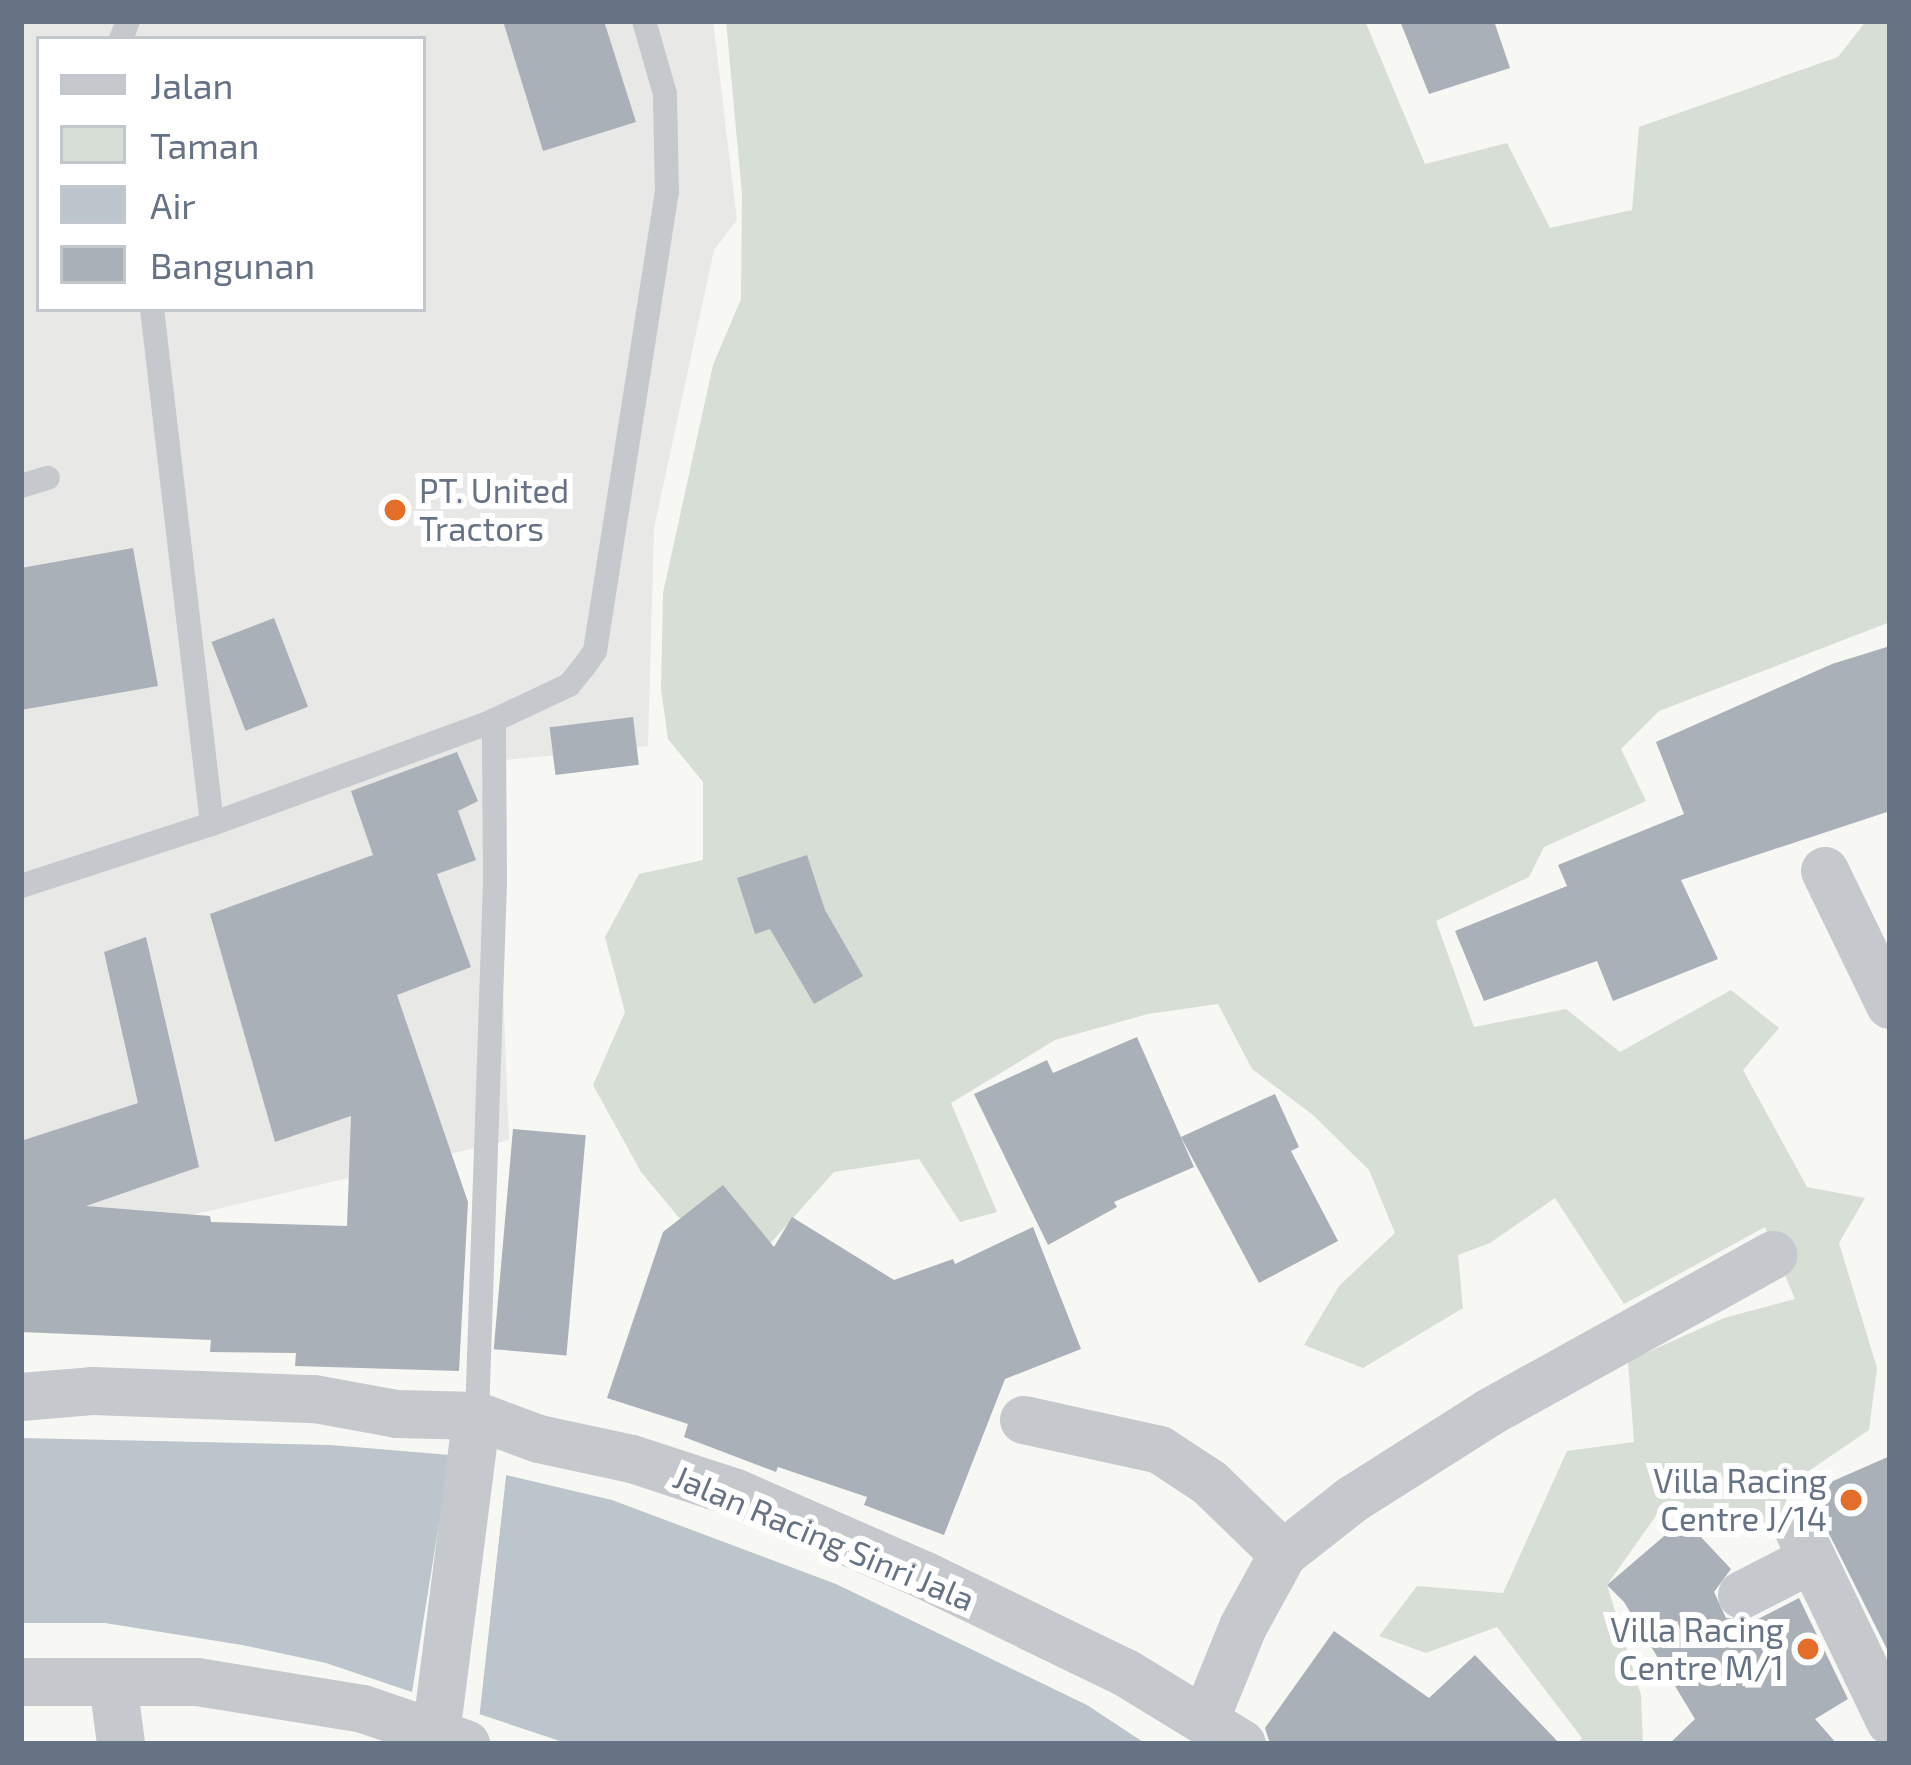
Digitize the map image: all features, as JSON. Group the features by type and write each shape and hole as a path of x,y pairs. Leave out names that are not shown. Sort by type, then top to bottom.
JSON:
{"street":[{"path":"1825,871 1890,1005"},
{"path":"1224,1731 1243,1627 1283,1555 1353,1499 1490,1412 1773,1255"},
{"name":"Jalan Racing Sinri Jala","path":"21,1396 195,1392 315,1399 632,1459 736,1492 926,1576 1224,1731"},
{"path":"1024,1420 1160,1450 1210,1484 1283,1555"},
{"path":"21,1682 197,1682 363,1709 447,1730 475,1426"},
{"path":"1742,1595 1805,1544 1890,1721"},
{"path":"112,1684 121,1744"}],"lane":[{"path":"21,886 212,824 494,720 569,685 595,651 667,193 665,94 644,21"},
{"path":"152,312 212,824"},
{"path":"21,486 48,478"},
{"path":"475,1426 495,881 494,720"}],"shaded area":[{"path":"21,21 713,21 737,220 714,250 654,528 648,746 494,761 509,1140 77,1242 21,1269"}],"green space":[{"path":"726,21 1365,21 1425,164 1507,143 1550,228 1632,210 1639,127 1838,57 1866,21 1890,21 1890,622 1659,711 1621,749 1646,801 1544,847 1529,877 1436,921 1474,1027 1566,1009 1620,1052 1731,990 1779,1028 1743,1070 1807,1187 1865,1198 1839,1243 1877,1368 1869,1430 1791,1483 1778,1533 1721,1524 1665,1503 1607,1585 1641,1695 1643,1744 1577,1744 1582,1738 1497,1627 1426,1653 1379,1636 1417,1586 1503,1593 1567,1451 1634,1442 1628,1361 1724,1318 1795,1299 1765,1227 1624,1304 1555,1198 1490,1243 1458,1255 1463,1308 1363,1368 1304,1345 1339,1286 1395,1233 1369,1170 1313,1115 1252,1069 1218,1004 1148,1014 1055,1040 951,1103 997,1212 960,1222 919,1159 834,1172 734,1284 641,1172 593,1085 625,1012 605,937 639,874 703,860 703,782 668,739 661,690 663,593 713,365 741,299 742,194"}],"water":[{"path":"21,1438 330,1445 450,1455 412,1692 326,1663 242,1645 105,1623 21,1623"},
{"path":"506,1475 612,1500 836,1584 1087,1705 1146,1744 569,1744 479,1714"}],"pier":[{"path":"507,1469 479,1720 473,1714 500,1475"}],"building":[{"path":"503,21 604,21 636,122 543,151"},
{"path":"1400,21 1494,21 1510,68 1429,94"},
{"path":"133,548 158,686 21,710 21,568"},
{"path":"274,618 308,707 245,731 211,642"},
{"path":"1890,646 1890,811 1681,880 1718,959 1613,1001 1597,961 1484,1001 1455,931 1567,886 1558,865 1684,814 1656,742 1832,664"},
{"path":"633,717 639,765 555,775 550,727"},
{"path":"457,752 478,801 458,811 476,860 437,874 471,967 397,995 468,1202 459,1371 295,1366 296,1353 210,1352 211,1340 21,1332 21,1141 138,1103 104,952 146,937 199,1167 86,1206 210,1216 211,1222 347,1226 351,1116 275,1142 210,914 373,855 351,791"},
{"path":"807,855 825,910 863,976 814,1004 770,929 755,934 737,878"},
{"path":"1137,1037 1194,1167 1114,1202 1117,1207 1048,1245 974,1094 1047,1060 1053,1073"},
{"path":"1275,1094 1299,1147 1291,1151 1338,1241 1259,1283 1181,1137"},
{"path":"513,1129 586,1135 566,1356 494,1349"},
{"path":"723,1185 774,1247 792,1217 894,1280 953,1259 955,1264 1033,1227 1081,1349 1005,1379 944,1535 864,1505 867,1497 778,1467 776,1472 684,1437 688,1424 607,1398 663,1232"},
{"path":"1890,1456 1890,1655 1808,1492"},
{"path":"1684,1519 1731,1569 1714,1592 1726,1618 1754,1621 1799,1598 1848,1699 1815,1719 1837,1744 1669,1744 1695,1719 1624,1602 1607,1585"},
{"path":"1334,1631 1429,1698 1475,1655 1560,1744 1270,1744 1265,1728"}],"place":[{"name":"PT. United Tractors","path":"395,510"},
{"name":"Villa Racing Centre J/14","path":"1851,1500"},
{"name":"Villa Racing Centre M/1","path":"1808,1649"}]}
